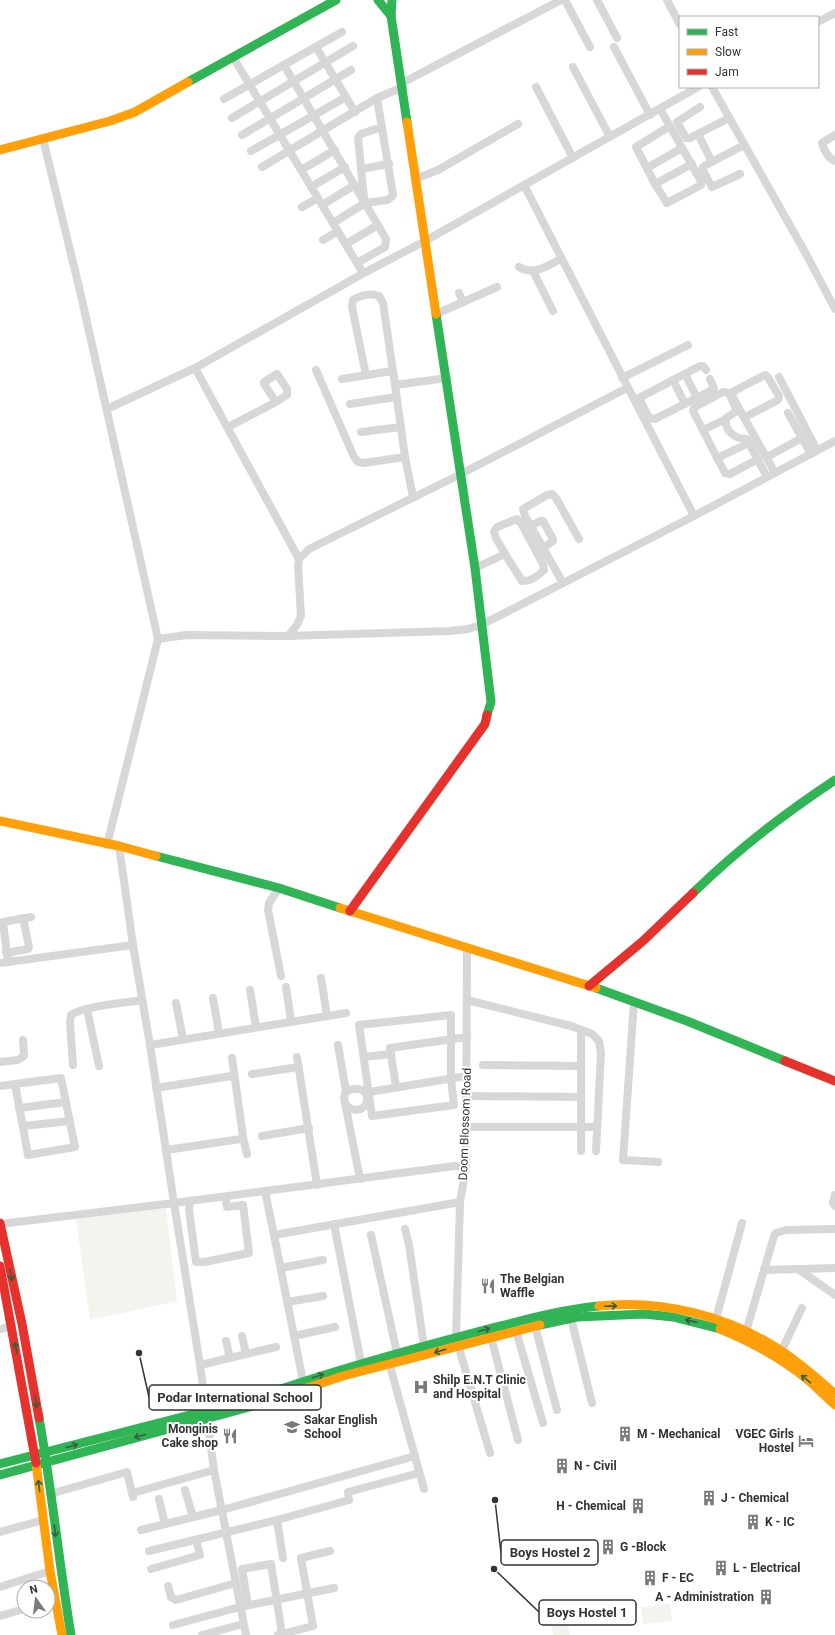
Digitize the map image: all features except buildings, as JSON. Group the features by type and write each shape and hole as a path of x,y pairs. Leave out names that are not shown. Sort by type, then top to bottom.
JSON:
{"street":[{"path":"0,150 123,117 336,0"},
{"path":"378,0 391,16"},
{"path":"350,911 485,724 491,702 475,568 391,16 392,0"},
{"path":"262,167 377,98 561,0"},
{"path":"565,0 590,47"},
{"path":"597,0 617,38"},
{"path":"667,0 679,22"},
{"path":"819,21 835,13"},
{"path":"224,99 342,32"},
{"path":"232,118 353,46"},
{"path":"614,46 650,115"},
{"path":"316,47 355,112"},
{"path":"233,57 363,273"},
{"path":"284,65 386,239 385,246 357,263"},
{"path":"573,67 610,137"},
{"path":"242,135 351,70"},
{"path":"536,87 573,158"},
{"path":"107,409 195,368 363,273 425,241 696,88"},
{"path":"713,88 806,254 835,309"},
{"path":"251,151 346,97"},
{"path":"333,223 365,202 388,200 392,197 393,188 377,98"},
{"path":"700,107 677,122 686,138 690,138 729,118"},
{"path":"660,109 670,126 682,148 692,164 701,181 701,185 667,203 655,184 636,147 670,126"},
{"path":"415,179 438,170 518,124"},
{"path":"365,202 358,138 361,134 382,127"},
{"path":"698,134 712,162"},
{"path":"835,135 822,142 822,145 830,158 835,161"},
{"path":"43,139 80,291 158,639 107,845"},
{"path":"740,174 712,187 702,169 704,166 744,145"},
{"path":"647,168 682,148"},
{"path":"301,170 335,150"},
{"path":"361,169 389,164"},
{"path":"655,184 692,164"},
{"path":"311,187 345,167"},
{"path":"302,207 320,202 355,185"},
{"path":"524,185 627,388 649,418 655,420 712,390 714,388 710,379"},
{"path":"346,244 378,225"},
{"path":"323,240 338,231"},
{"path":"519,267 526,272 534,271 561,259"},
{"path":"534,271 553,311"},
{"path":"436,314 497,287"},
{"path":"459,293 463,302"},
{"path":"366,375 352,307 353,300 358,297 372,294 379,296 383,303 405,457 413,497"},
{"path":"622,378 688,345"},
{"path":"636,399 700,366 703,366 706,370"},
{"path":"195,368 299,559 298,566 301,616 297,625 288,636"},
{"path":"316,370 354,457 358,462 364,463 405,457"},
{"path":"342,379 392,371"},
{"path":"685,374 697,398"},
{"path":"745,417 778,400 779,396 767,376 765,375 732,393 732,396 775,473"},
{"path":"779,377 814,452"},
{"path":"395,385 447,378"},
{"path":"673,380 685,404"},
{"path":"299,559 309,549 461,474 627,388"},
{"path":"703,430 726,420 728,416 737,411 738,409 729,393 723,392 694,407 693,409 703,430 717,458 727,474 758,459"},
{"path":"350,404 396,397"},
{"path":"636,399 694,516"},
{"path":"228,427 276,402"},
{"path":"788,413 802,438 814,452"},
{"path":"726,420 727,426 733,435 740,439 747,439 767,477"},
{"path":"361,432 401,427"},
{"path":"767,457 802,438"},
{"path":"158,639 186,635 288,636 450,631 468,629 482,624 694,516 835,441"},
{"path":"717,458 749,442"},
{"path":"563,583 525,516 523,509 547,495 552,494 556,498 579,539"},
{"path":"517,519 521,523 543,564 544,570 526,582 522,581 505,554 494,532 497,527 517,519"},
{"path":"531,526 543,521 550,533 553,541 543,548"},
{"path":"475,568 505,554"},
{"path":"590,986 643,941 711,875 796,806 835,780"},
{"path":"0,821 107,845 119,846 279,888 467,949 590,986 687,1021 835,1081"},
{"path":"119,846 133,945 200,1365 214,1470 236,1583 244,1606"},
{"path":"279,888 270,903 268,910 281,976"},
{"path":"6,953 28,949 27,918 3,922 6,953 4,963 133,945"},
{"name":"Doom Blossom Road","path":"467,949 466,1167 460,1202 457,1342 490,1453"},
{"path":"321,978 327,1016"},
{"path":"286,987 291,1021"},
{"path":"250,990 256,1027"},
{"path":"213,998 219,1033"},
{"path":"74,1065 70,1023 71,1015 87,1009 142,1000"},
{"path":"467,1000 571,1026 592,1034 599,1041 601,1053 596,1151"},
{"path":"634,1002 623,1160 658,1162"},
{"path":"176,1003 182,1039"},
{"path":"87,1009 99,1066"},
{"path":"150,1044 346,1013"},
{"path":"451,1015 451,1079 454,1105 372,1116 364,1057 359,1025 451,1015"},
{"path":"581,1030 581,1151"},
{"path":"396,1087 390,1048 467,1037"},
{"path":"0,1062 18,1060 24,1056 23,1040"},
{"path":"338,1045 346,1091 344,1098 347,1106 360,1179"},
{"path":"364,1057 391,1054"},
{"path":"297,1057 317,1185"},
{"path":"232,1058 246,1154"},
{"path":"483,1065 581,1066"},
{"path":"252,1074 298,1067"},
{"path":"156,1088 231,1076 235,1079"},
{"path":"369,1092 466,1076"},
{"path":"0,1086 15,1084 62,1078 75,1147 28,1155 15,1084"},
{"path":"346,1091 353,1088 361,1089 367,1095 368,1099 367,1103 361,1109 353,1110 347,1106"},
{"path":"466,1096 581,1097"},
{"path":"19,1108 66,1102"},
{"path":"23,1126 70,1121"},
{"path":"466,1127 597,1127"},
{"path":"262,1136 308,1128"},
{"path":"166,1150 241,1139 243,1137"},
{"path":"71,1635 60,1570 45,1453 22,1324 0,1223 225,1197 454,1166 466,1167"},
{"path":"265,1191 304,1385"},
{"path":"835,1195 833,1203 835,1206"},
{"path":"190,1201 189,1210 196,1262 204,1262 249,1253 244,1205 227,1207 225,1197"},
{"path":"274,1235 460,1202"},
{"path":"718,1322 742,1223"},
{"path":"334,1224 361,1363"},
{"path":"746,1332 776,1232 786,1230 835,1228"},
{"path":"405,1229 409,1245 424,1346"},
{"path":"371,1236 397,1353"},
{"path":"281,1268 323,1260"},
{"path":"0,1266 36,1466 50,1579"},
{"path":"764,1270 835,1268"},
{"path":"798,1270 835,1295"},
{"path":"287,1302 323,1296"},
{"path":"304,1385 361,1363 389,1361 397,1353 424,1346 491,1338 574,1314 593,1306 645,1305 676,1309 746,1332 781,1352 810,1372 835,1405"},
{"path":"781,1352 802,1308"},
{"path":"0,1475 36,1466 207,1414 246,1400 343,1376 548,1314 574,1314"},
{"path":"574,1314 592,1403"},
{"path":"718,1322 737,1336 773,1356 824,1389 835,1394"},
{"path":"0,1329 12,1326"},
{"path":"535,1326 557,1410"},
{"path":"294,1336 335,1327"},
{"path":"516,1331 543,1423"},
{"path":"242,1336 246,1354"},
{"path":"491,1338 518,1440"},
{"path":"226,1341 230,1358"},
{"path":"200,1365 276,1347"},
{"path":"389,1361 424,1489"},
{"path":"0,1464 207,1414"},
{"path":"140,1530 222,1510 415,1456"},
{"path":"50,1494 126,1472 134,1494 214,1470"},
{"path":"150,1551 277,1520 349,1500 348,1492 419,1473"},
{"path":"186,1490 193,1517"},
{"path":"159,1498 165,1524"},
{"path":"0,1532 43,1520"},
{"path":"277,1520 283,1558"},
{"path":"151,1568 200,1555 196,1540"},
{"path":"246,1635 244,1624 242,1569 271,1564 277,1599 280,1634 313,1626 301,1558 330,1551"},
{"path":"0,1586 50,1571"},
{"path":"168,1586 171,1597 176,1600 236,1583"},
{"path":"173,1625 244,1606 334,1588"},
{"path":"0,1616 16,1611"},
{"path":"56,1616 62,1635"},
{"path":"202,1635 244,1624"}],"shaded area":[{"path":"166,1208 177,1301 90,1320 76,1219"},
{"path":"670,1604 672,1621 643,1624 641,1607"},
{"path":"568,1625 570,1635 553,1635 552,1627"}],"traffic: fast":[{"path":"188,82 336,0"},
{"path":"378,0 391,16 392,0"},
{"path":"391,16 407,122"},
{"path":"436,314 475,568 491,702 487,715"},
{"path":"693,893 709,877 761,833 835,780"},
{"path":"156,856 279,888 340,908"},
{"path":"596,988 687,1021 785,1061"},
{"path":"272,1392 399,1353 522,1320 552,1313 599,1306"},
{"path":"540,1325 577,1317 644,1314 673,1317 720,1329"},
{"path":"0,1464 248,1400"},
{"path":"0,1475 253,1406"},
{"path":"39,1418 71,1635"}],"traffic: slow":[{"path":"0,150 110,121 135,112 188,82"},
{"path":"407,122 436,314"},
{"path":"0,821 119,846 156,856"},
{"path":"340,908 596,988"},
{"path":"599,1306 622,1304 646,1305 670,1308 716,1319 760,1338 780,1350 815,1376 835,1394"},
{"path":"253,1406 343,1376 540,1325"},
{"path":"720,1329 754,1345 788,1365 808,1380 835,1405"},
{"path":"36,1463 50,1571 62,1635"}],"traffic: jam":[{"path":"350,911 485,724 487,715"},
{"path":"589,986 643,941 693,893"},
{"path":"785,1061 835,1081"},
{"path":"0,1223 22,1324 39,1418"},
{"path":"0,1266 36,1463"}],"place":[{"name":"The Belgian Waffle","path":"488,1286"},
{"name":"Podar International School","path":"139,1353"},
{"name":"Shilp E.N.T Clinic and Hospital","path":"421,1387"},
{"name":"Sakar English School","path":"292,1427"},
{"name":"M - Mechanical","path":"625,1434"},
{"name":"Monginis Cake shop","path":"230,1436"},
{"name":"VGEC Girls Hostel","path":"806,1441"},
{"name":"N - Civil","path":"562,1466"},
{"name":"J - Chemical","path":"709,1498"},
{"name":"Boys Hostel 2","path":"495,1500"},
{"name":"H - Chemical","path":"638,1506"},
{"name":"K - IC","path":"753,1522"},
{"name":"G -Block","path":"608,1547"},
{"name":"L - Electrical","path":"721,1568"},
{"name":"Boys Hostel 1","path":"494,1569"},
{"name":"F - EC","path":"650,1578"},
{"name":"A - Administration","path":"766,1597"}]}
